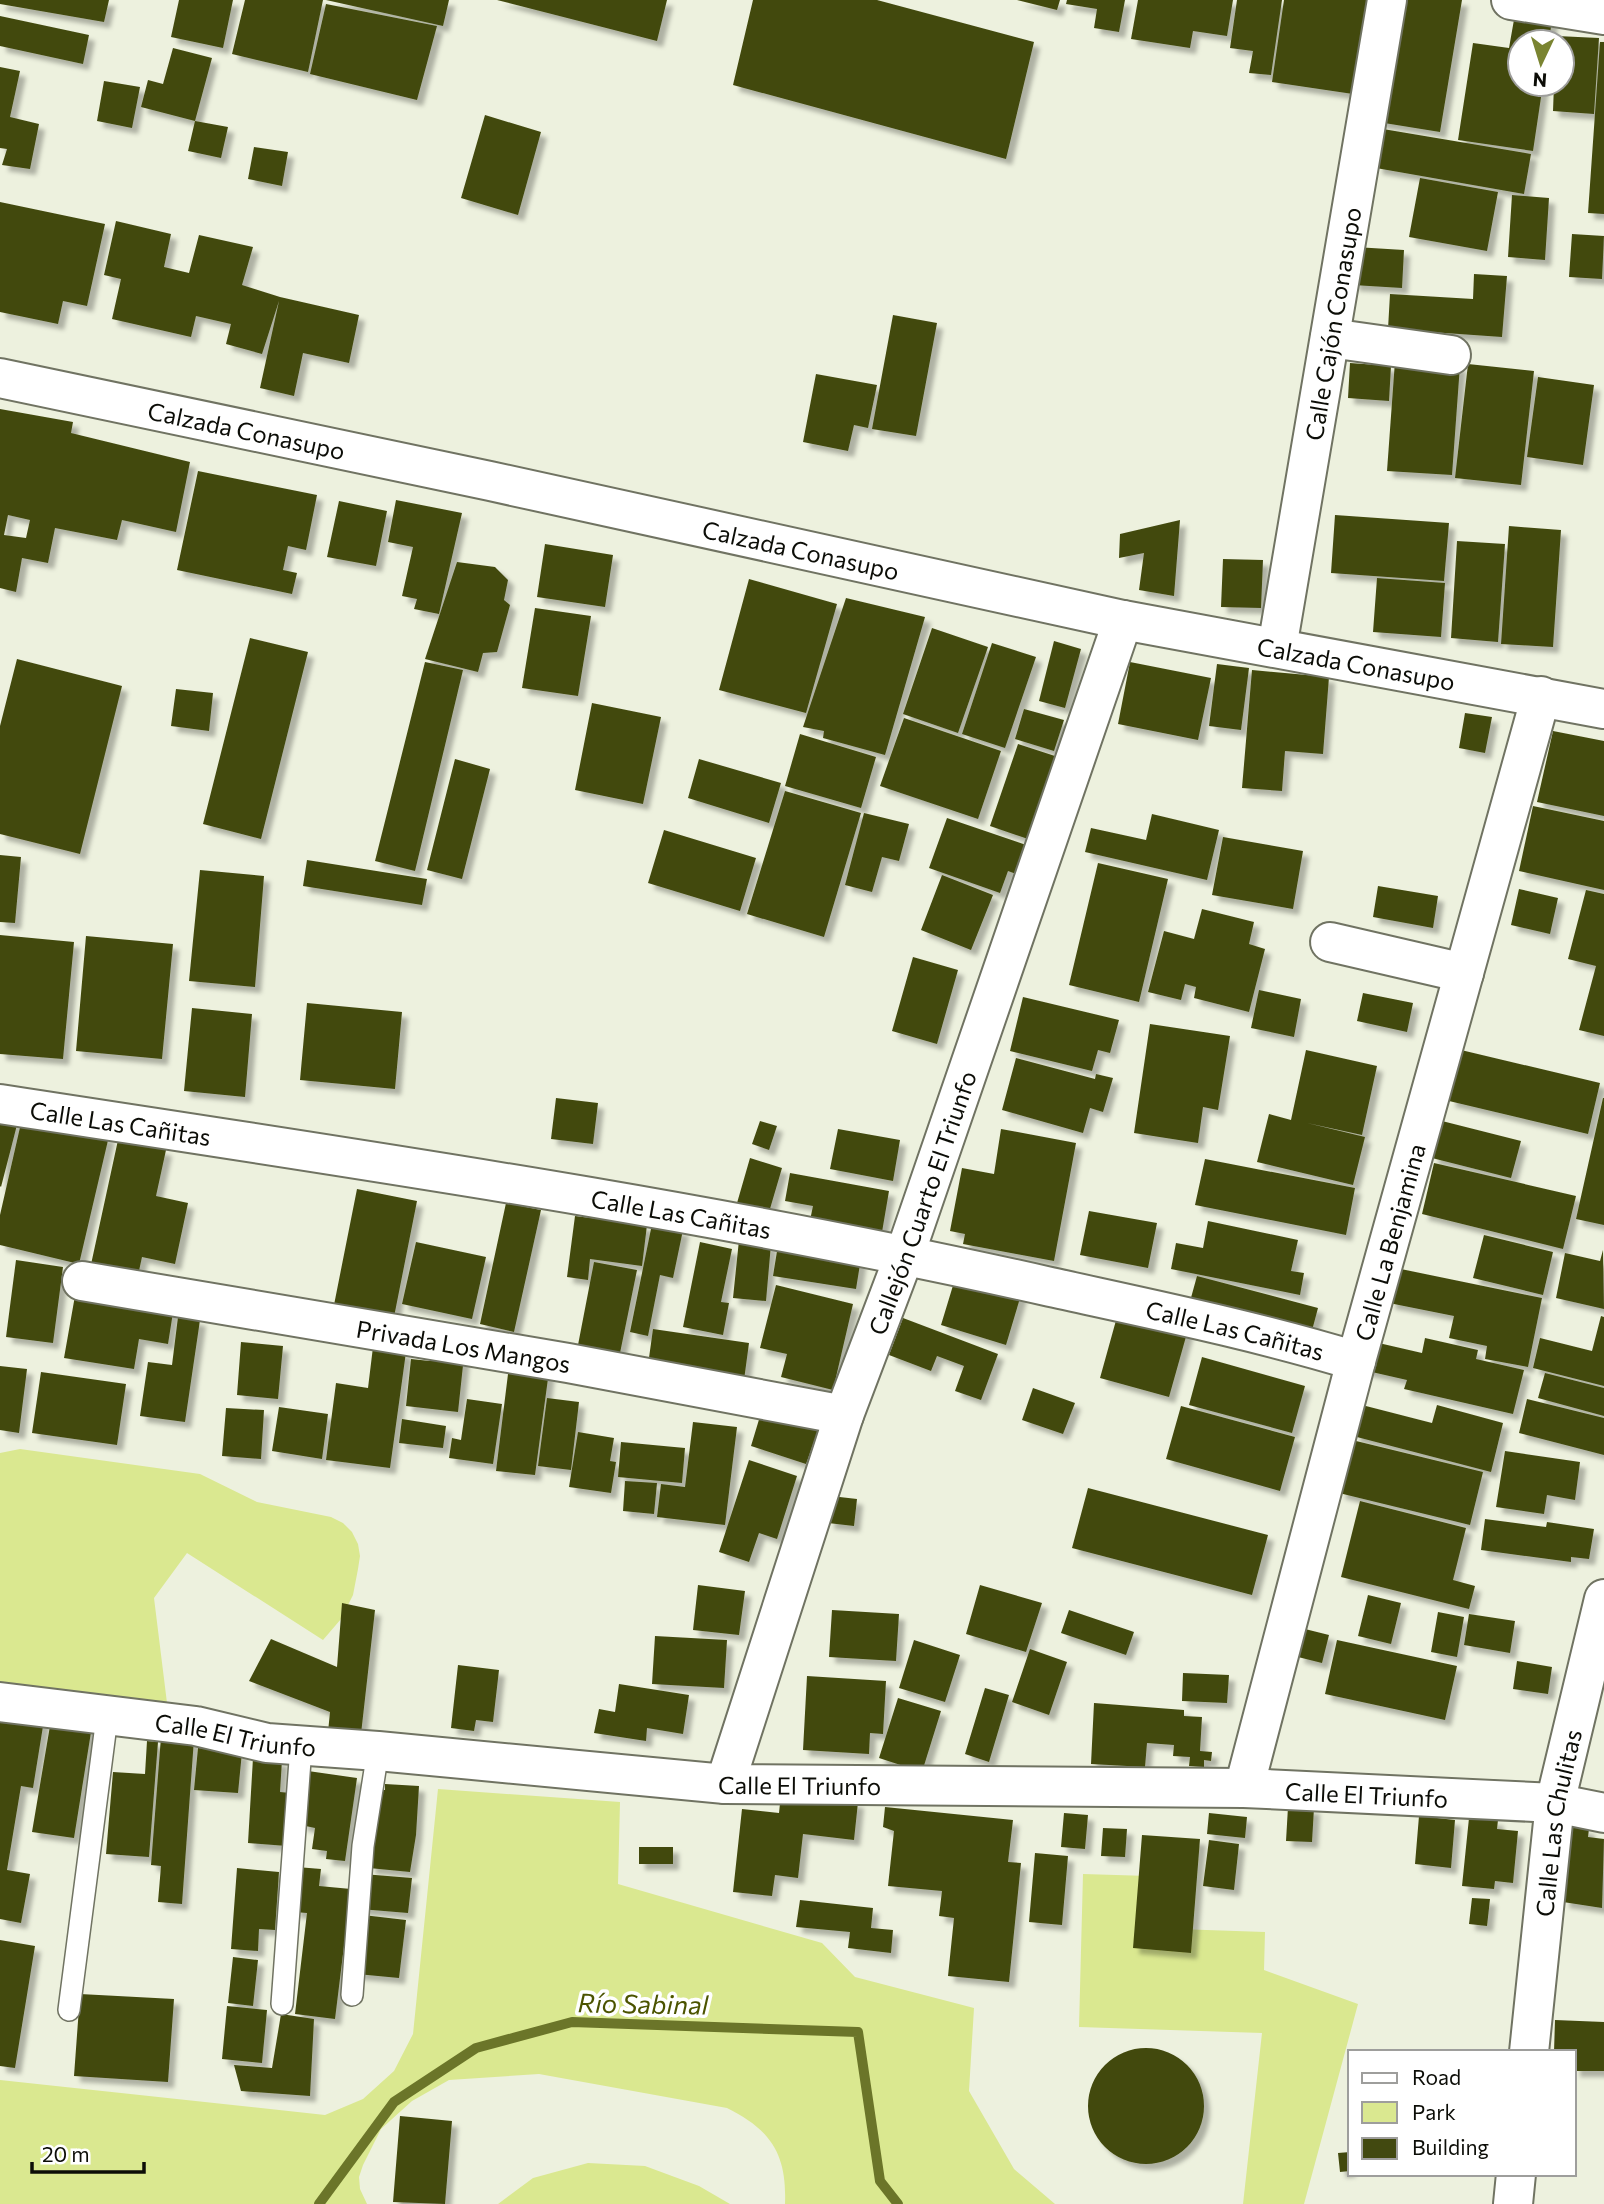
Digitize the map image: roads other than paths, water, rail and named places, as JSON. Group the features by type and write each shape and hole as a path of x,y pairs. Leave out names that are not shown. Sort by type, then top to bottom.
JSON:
{"street":[{"name":"Calle Cajón Conasupo","path":"1277,648 1387,0"},
{"path":"1511,0 1604,15"},
{"path":"1330,338 1451,355"},
{"name":"Calzada Conasupo","path":"0,378 490,481 1123,620 1604,709"},
{"name":"Callejón Cuarto El Triunfo","path":"725,1784 844,1415 905,1254 1123,620"},
{"name":"Calle La Benjamina","path":"1244,1788 1356,1361 1541,696"},
{"path":"1330,943 1464,973"},
{"name":"Calle Las Cañitas","path":"0,1104 487,1179 905,1254 1277,1337 1356,1361"},
{"name":"Privada Los Mangos","path":"82,1281 568,1363 844,1415"},
{"name":"Calle Las Chulitas","path":"1529,2050 1555,1803 1604,1599"},
{"name":"Calle El Triunfo","path":"0,1702 196,1726 267,1743 725,1784 1244,1788 1555,1803 1604,1813"},
{"path":"1513,2204 1516,2176"}],"lane":[{"path":"69,2010 107,1717"},
{"path":"282,2004 301,1746"},
{"path":"352,1995 363,1846 378,1751"}],"waterway":[{"name":"Río Sabinal","path":"319,2204 394,2102 476,2048 572,2022 858,2032 880,2181 898,2204"}]}
